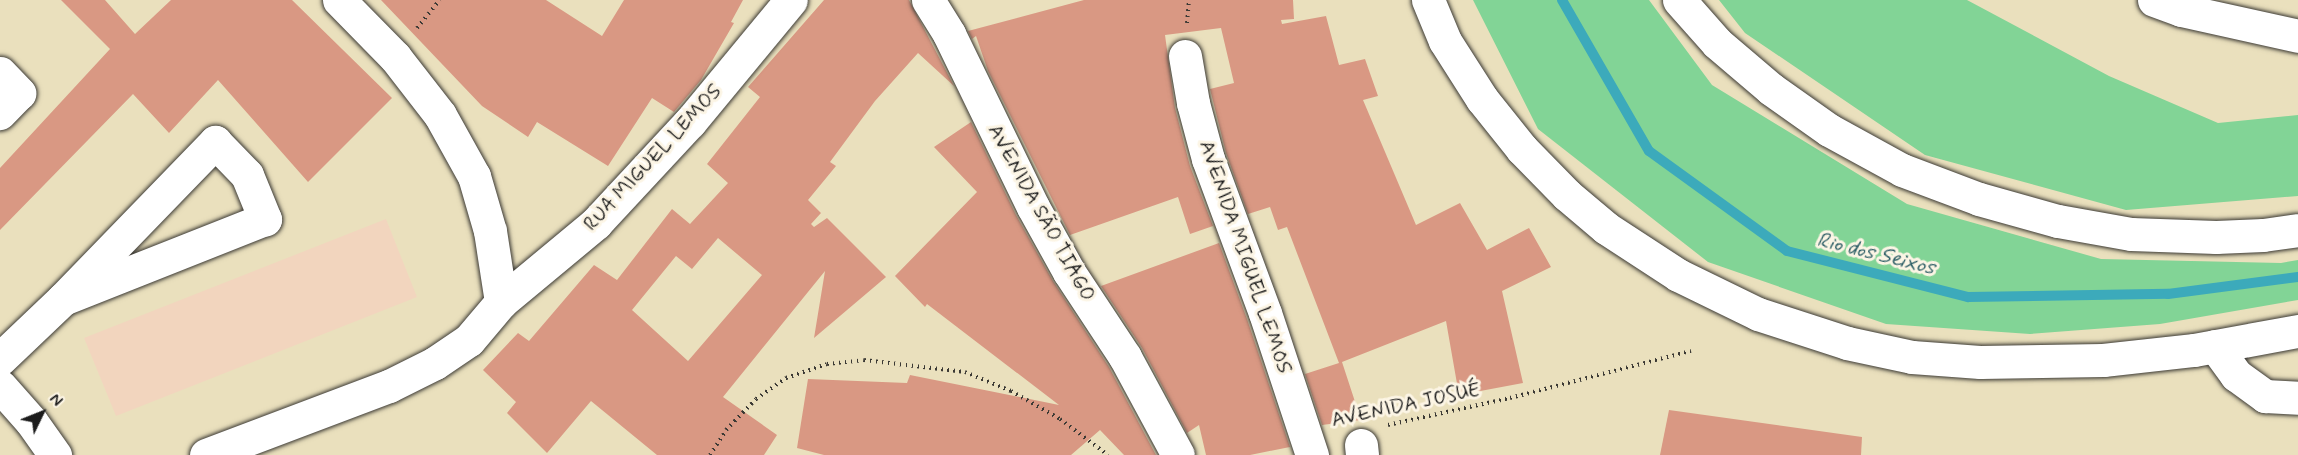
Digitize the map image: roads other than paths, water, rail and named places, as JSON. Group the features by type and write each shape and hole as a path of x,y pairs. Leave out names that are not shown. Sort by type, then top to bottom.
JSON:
{"street":[{"path":"206,455 389,386 435,363 469,340 501,302 490,231 474,176 440,115 395,57 339,0"},
{"name":"RUA MIGUEL LEMOS","path":"501,302 596,223 690,122 791,0"},
{"name":"AVENIDA SÃO TIAGO","path":"928,0 949,34 1053,244 1125,357 1178,455"},
{"path":"1428,0 1445,41 1482,99 1522,149 1567,195 1606,228 1669,269 1758,314 1847,343 1912,357 1980,362 2103,360 2215,346 2298,332"},
{"path":"1679,0 1717,43 1771,89 1829,130 1902,170 1979,198 2058,221 2131,234 2228,237 2263,236 2298,230"},
{"path":"2154,0 2181,10 2298,36"},
{"name":"AVENIDA MIGUEL LEMOS","path":"1185,56 1193,103 1208,159 1265,313 1312,455"},
{"path":"0,73 19,93 0,113"},
{"path":"0,359 63,299 215,142 247,175 265,219 63,299"},
{"path":"2215,346 2236,375 2265,396 2298,398"},
{"path":"0,386 31,421 55,455"}],"waterway":[{"name":"Rio dos Seixos","path":"1562,0 1649,151 1787,251 1968,297 2168,294 2298,277"}]}
